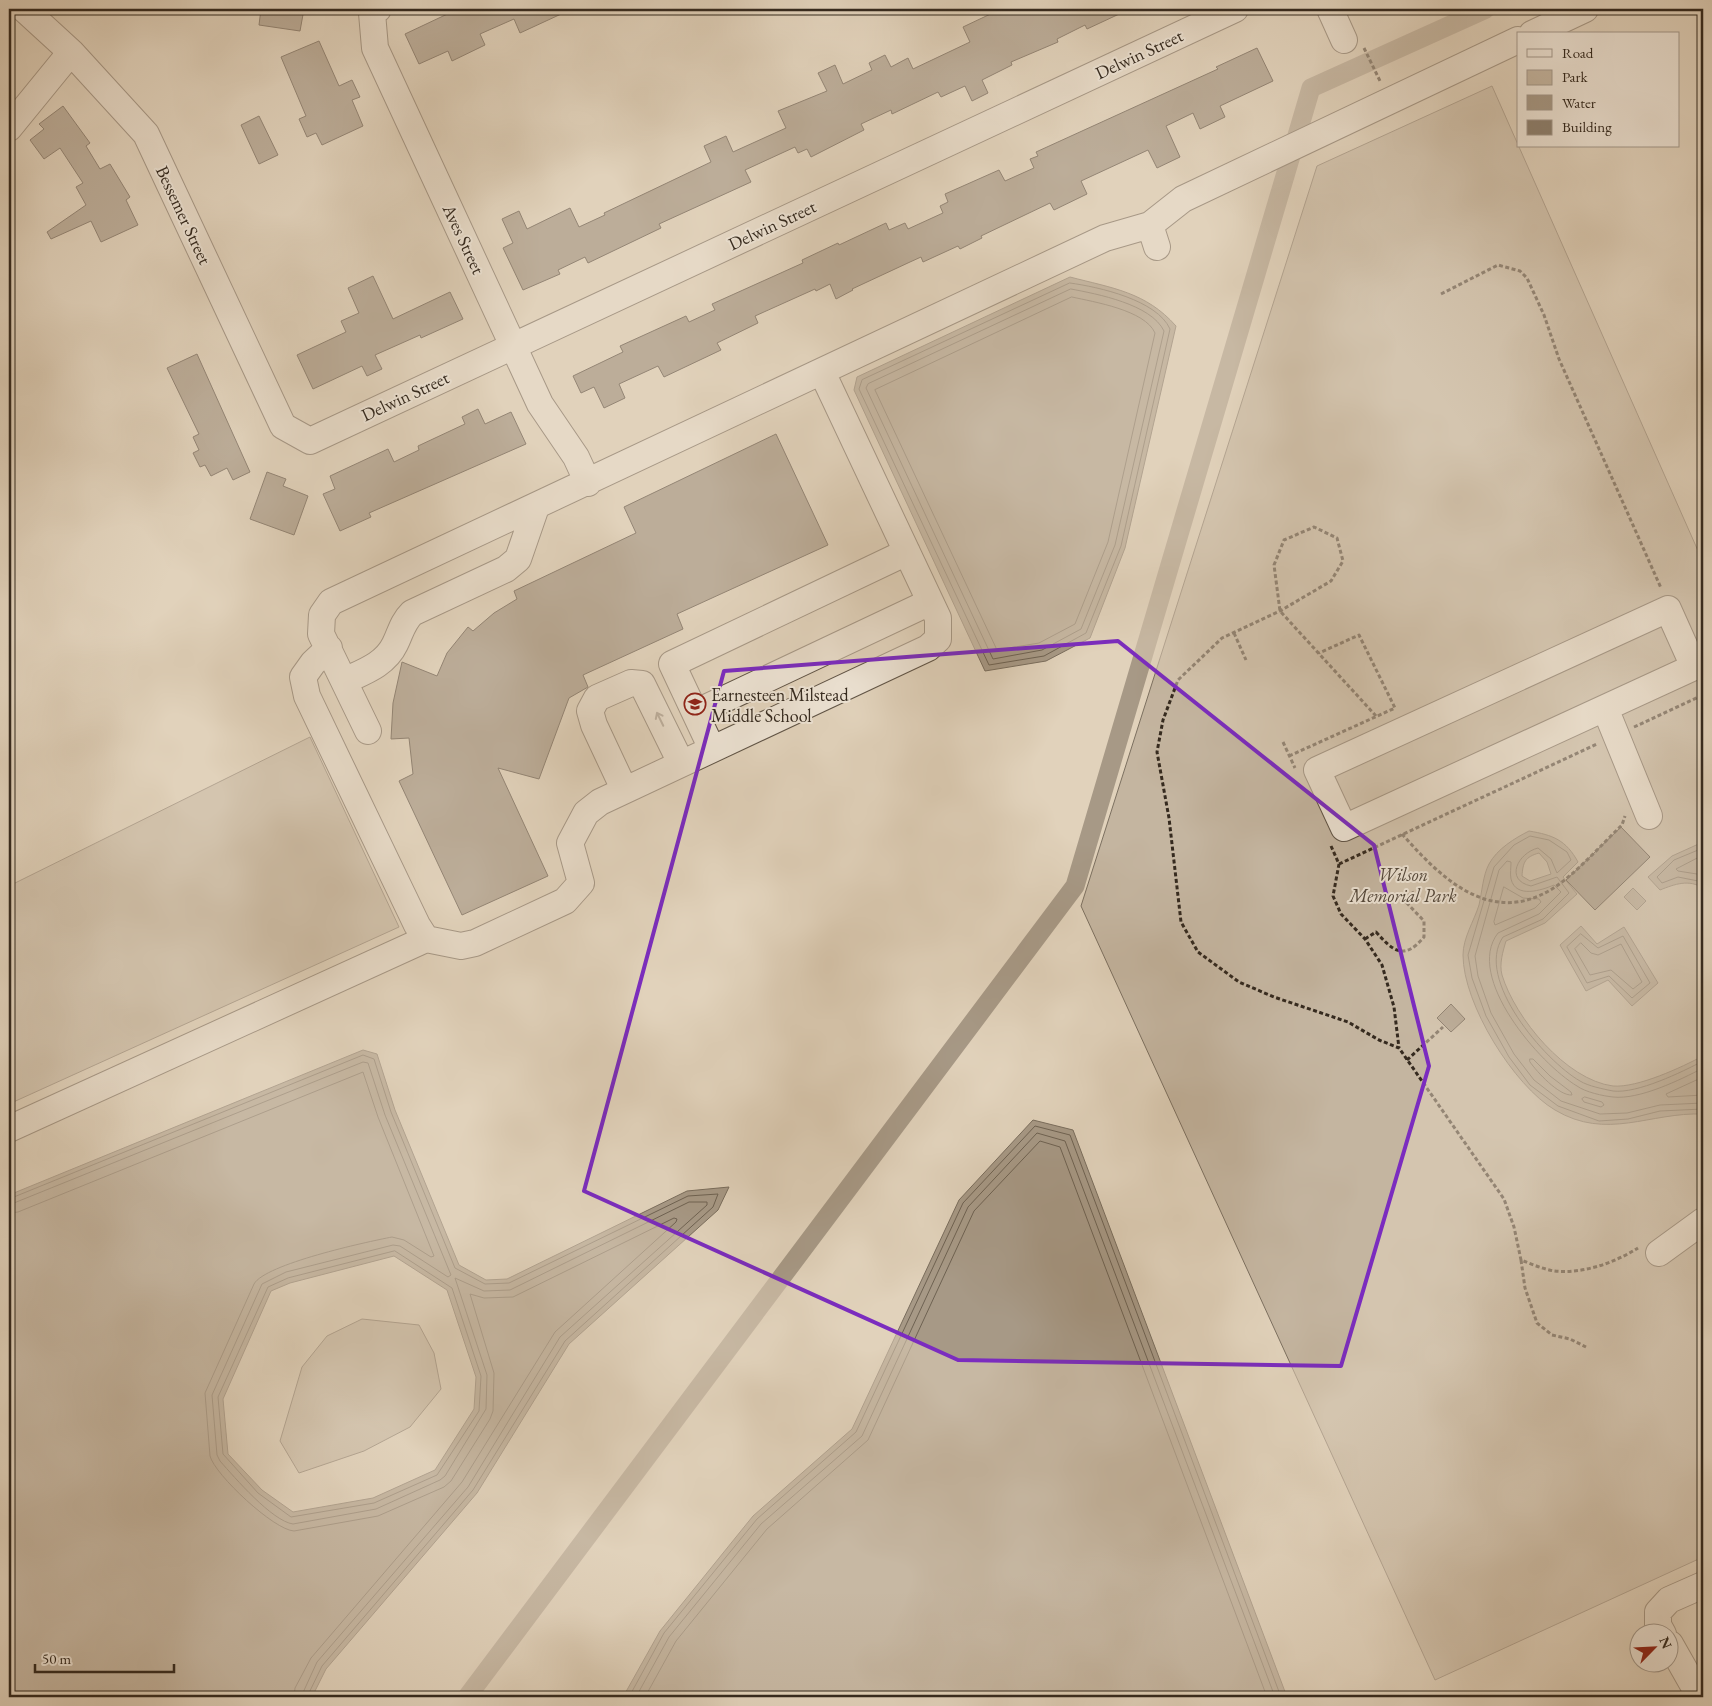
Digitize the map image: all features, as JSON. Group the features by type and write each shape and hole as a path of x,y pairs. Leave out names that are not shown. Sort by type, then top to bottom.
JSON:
{"street":[{"name":"Bessemer Street","path":"24,9 71,52 146,134 283,426 310,441"},
{"name":"Delwin Street","path":"310,441 1235,9"},
{"path":"1330,9 1354,44"},
{"path":"1536,32 1585,9"},
{"name":"Aves Street","path":"375,11 375,48 540,404 576,457 588,483"},
{"path":"368,731 321,634 322,615 331,602 588,483 1105,238 1153,236 1183,199 1252,168 1517,40"},
{"path":"9,128 71,52"},
{"path":"9,1128 426,939 461,946 475,943 565,901 581,883 570,843 586,813 600,802 624,789 928,648 938,639 938,618 822,372"},
{"path":"344,681 373,667 388,656 403,622 412,613 506,569 518,559 536,507"},
{"path":"712,749 672,664 907,552"},
{"path":"695,714 930,602"},
{"path":"1668,609 1693,636 1694,667 1605,708 1344,828 1317,770 1668,609"},
{"path":"329,648 313,663 303,677 307,696 417,925 426,939"},
{"path":"624,789 594,725 590,710 597,698 631,683 642,684 681,763"},
{"path":"1605,708 1649,816"},
{"path":"1659,1253 1703,1221"},
{"path":"1658,1624 1658,1612 1669,1600 1703,1585"},
{"path":"1680,1662 1700,1697"}],"path":[{"path":"1354,44 1377,76"},
{"path":"1441,294 1498,265 1520,270 1528,278 1544,315 1559,359 1662,588"},
{"path":"1376,716 1280,611 1274,565 1284,540 1314,527 1337,538 1343,561 1331,581 1280,611 1222,638 1178,680 1163,720 1157,752 1169,818 1181,922 1198,952 1240,982 1274,997 1348,1022 1379,1040 1399,1048"},
{"path":"1234,633 1246,660"},
{"path":"1289,756 1395,708 1360,635 1319,653"},
{"path":"1586,1347 1570,1339 1552,1335 1536,1323 1525,1288 1514,1227 1504,1199 1399,1048 1394,1007 1382,965 1365,939 1341,914 1334,896 1339,864 1703,695"},
{"path":"1402,834 1432,868 1450,882 1480,898 1494,901 1516,901 1537,897 1553,889 1622,825 1628,809 1628,788 1636,783"},
{"path":"1365,939 1376,932 1391,948 1400,951 1409,950 1418,945 1424,937 1424,921 1403,899 1414,892"},
{"path":"1407,1060 1443,1027"},
{"path":"1521,1260 1552,1271 1574,1272 1624,1257 1650,1240 1659,1253"}],"highlighted area":[{"path":"1118,641 1374,845 1429,1066 1341,1366 958,1360 584,1191 724,671"}],"green space":[{"name":"Wilson Memorial Park","path":"1492,86 1517,142 1517,148 1519,148 1703,562 1703,1557 1435,1680 1081,906 1317,166"},
{"path":"310,737 399,927 9,1104 9,886"},
{"path":"362,1319 419,1325 434,1353 441,1389 410,1427 364,1451 299,1473 280,1441 302,1367 327,1336"}],"water":[{"path":"1070,277 1114,288 1140,298 1165,315 1176,326 1125,548 1090,638 1046,661 985,671 854,390 857,377"},
{"path":"1529,831 1545,834 1569,848 1578,862 1563,877 1577,894 1545,923 1506,941 1501,971 1518,1010 1530,1027 1561,1060 1595,1081 1613,1086 1635,1084 1647,1080 1672,1071 1703,1056 1703,1114 1611,1124 1574,1119 1555,1110 1523,1083 1494,1042 1481,1019 1472,997 1465,975 1463,949 1479,905 1484,878 1489,864 1501,849","holes":["1539,853 1547,862 1551,874 1530,881 1522,876 1524,864 1531,856"]},
{"path":"1703,842 1703,888 1687,883 1677,884 1660,890 1648,877 1672,856"},
{"path":"1633,888 1646,901 1637,910 1624,897"},
{"path":"1581,926 1597,944 1624,927 1658,983 1632,1006 1608,980 1586,991 1560,945"},
{"path":"363,1050 377,1054 395,1110 459,1265 486,1280 507,1279 687,1191 729,1187 718,1210 569,1344 477,1493 326,1669 312,1697 9,1697 9,1195","holes":["394,1256 447,1290 476,1377 474,1409 435,1470 373,1498 293,1512 262,1490 228,1454 223,1399 271,1291 290,1283"]},
{"path":"1033,1120 1073,1130 1287,1697 623,1697 660,1631 753,1516 852,1429 959,1200"}],"building":[{"path":"261,9 304,9 300,31 259,25"},
{"path":"458,9 572,9 520,33 514,19 480,34 485,45 452,61 448,51 419,64 405,34"},
{"path":"1001,9 1130,9 1087,29 1085,25 1057,39 1058,42 1011,62 1012,65 982,80 988,93 972,101 965,86 941,97 938,92 892,114 891,110 861,124 864,130 811,157 807,149 798,153 795,147 745,170 751,182 659,224 661,228 588,263 585,257 558,270 560,274 523,290 503,248 513,243 502,219 519,211 527,229 570,208 579,227 605,215 604,213 711,162 704,146 726,136 733,152 786,128 778,111 827,91 818,73 835,65 843,84 872,70 869,63 885,55 891,67 908,58 913,69 970,42 963,27"},
{"path":"319,41 339,86 352,80 360,97 352,100 363,126 322,145 316,133 307,137 299,119 306,116 281,57"},
{"path":"1257,48 1273,81 1220,106 1225,117 1200,129 1193,113 1166,126 1180,157 1157,168 1148,150 1081,181 1087,194 1054,210 1050,203 981,236 982,238 960,249 958,246 923,262 921,257 852,289 836,299 830,284 816,291 815,289 755,316 758,323 717,343 721,350 664,377 658,366 619,384 625,398 604,408 594,387 581,393 573,376 623,352 620,346 686,316 689,322 715,310 712,304 803,263 802,260 838,243 839,245 886,223 889,230 905,223 908,229 943,213 940,206 948,202 945,194 999,170 1005,181 1034,168 1030,159 1038,156 1036,152 1218,69 1216,67"},
{"path":"63,106 90,143 86,146 100,169 110,164 130,197 126,200 138,225 101,242 91,221 51,239 47,232 86,205 76,187 83,183 60,148 44,159 30,140 44,129 39,124"},
{"path":"259,116 278,155 259,164 241,125"},
{"path":"373,276 393,319 450,292 463,319 421,338 420,335 375,355 382,369 367,376 362,366 313,389 297,355 346,332 341,321 359,313 348,288"},
{"path":"197,354 250,472 233,480 227,468 211,476 205,465 200,467 193,453 199,450 193,437 199,434 167,368"},
{"path":"478,409 485,424 511,412 526,444 369,513 371,517 340,531 323,494 335,489 330,476 388,449 394,462 419,450 418,446 465,424 462,417"},
{"path":"776,434 828,545 677,614 683,629 583,675 588,687 569,698 539,779 498,768 548,876 462,915 399,781 413,774 409,738 391,739 393,703 402,662 437,676 447,653 468,627 473,631 494,613 517,599 514,591 636,533 624,507"},
{"path":"267,472 286,479 283,486 308,496 294,535 250,519"},
{"path":"1621,827 1650,857 1595,910 1566,880"},
{"path":"1451,1004 1465,1019 1451,1032 1437,1018"}],"waterway":[{"path":"467,1697 1075,886 1311,88 1486,9"}],"place":[{"name":"Earnesteen Milstead Middle School","path":"695,704"}]}
